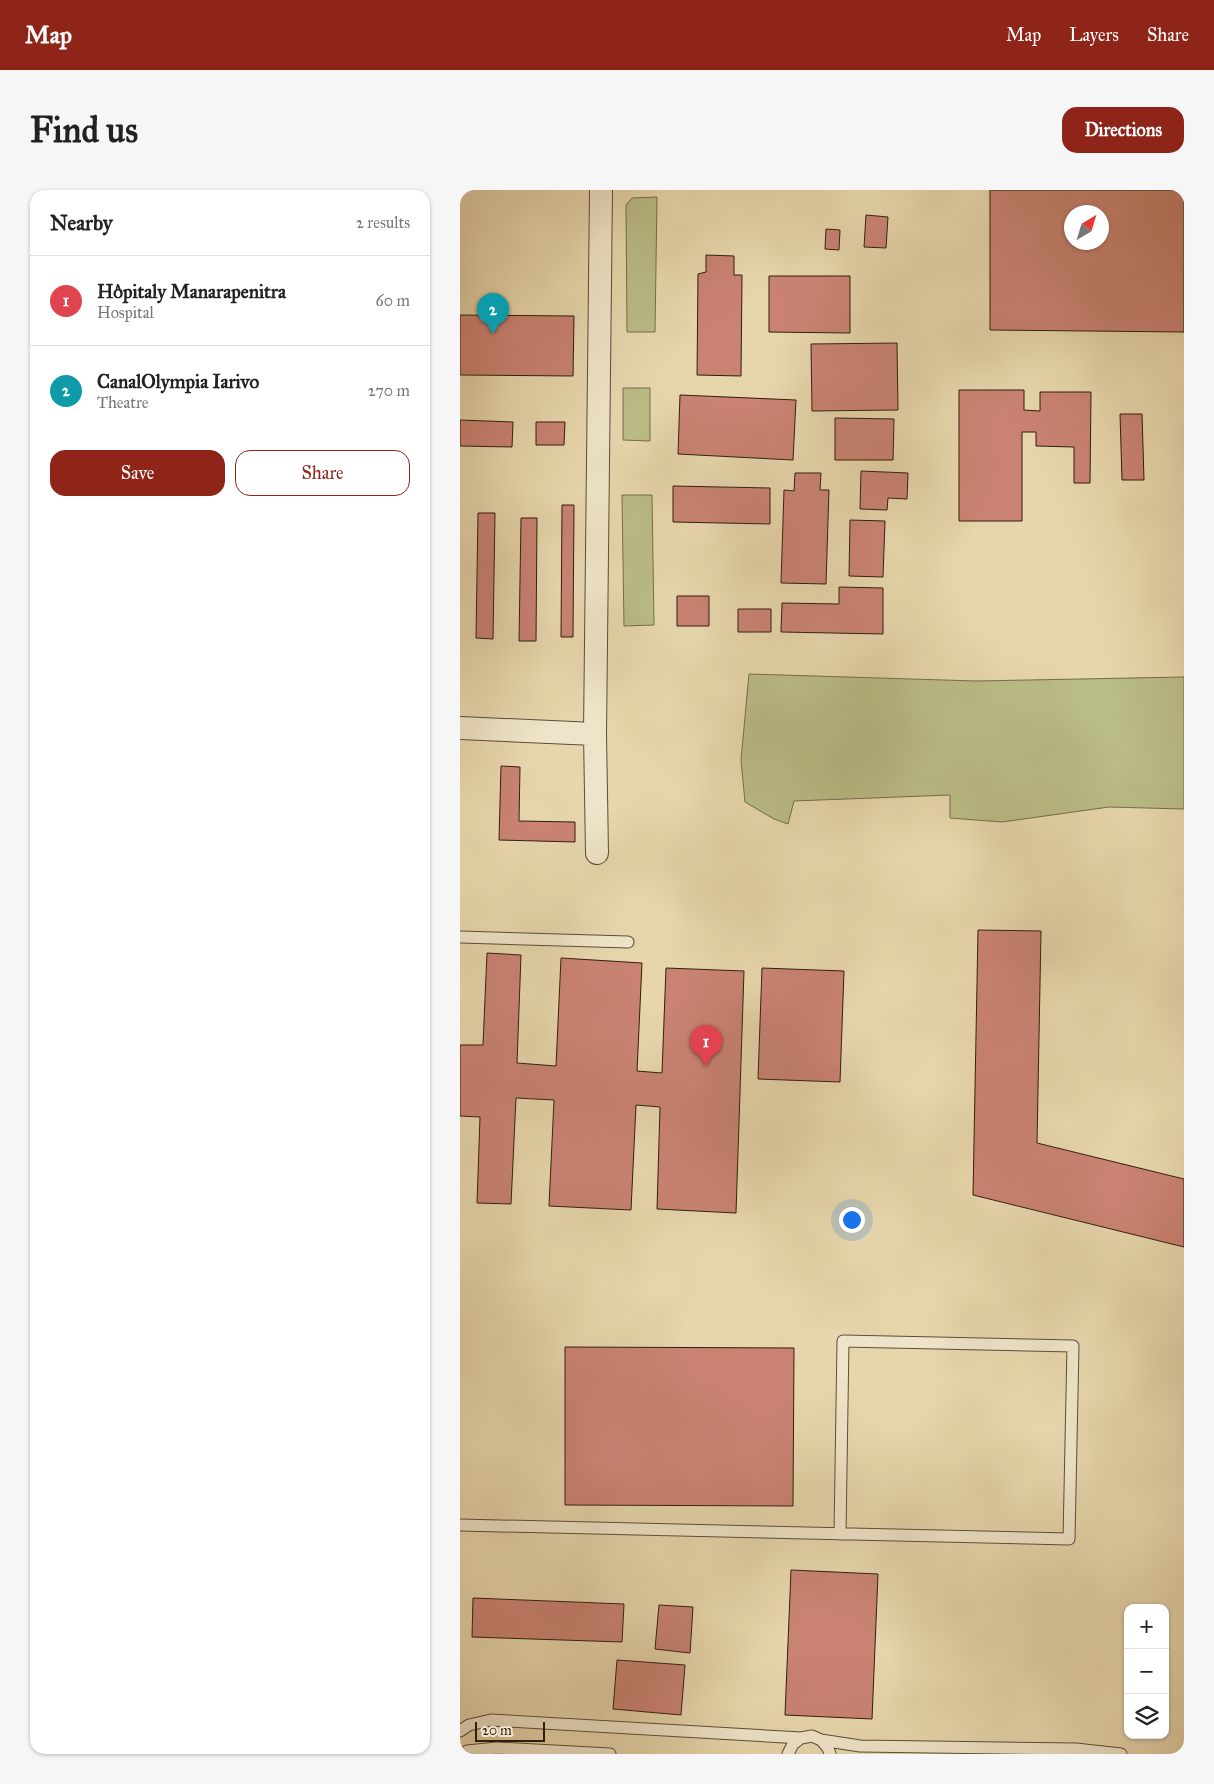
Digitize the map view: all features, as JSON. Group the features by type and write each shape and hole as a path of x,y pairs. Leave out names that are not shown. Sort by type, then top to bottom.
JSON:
{"street":[{"path":"596,853 595,734 601,190"},
{"path":"460,728 595,734"}],"lane":[{"path":"460,937 628,942"},
{"path":"460,1525 840,1534 1069,1538 1072,1346 843,1341 840,1534"},
{"path":"460,1731 469,1725 491,1720 801,1738 812,1736 821,1740 860,1746 1076,1750 1121,1754"},
{"path":"788,1754 793,1744 801,1738"},
{"path":"821,1740 828,1748 830,1754"},
{"path":"847,1754 860,1746"},
{"path":"460,1754 467,1751 497,1748 610,1754"}],"green space":[{"path":"657,197 655,332 627,332 626,205 632,198"},
{"path":"623,388 650,388 650,441 623,440"},
{"path":"622,495 652,495 654,625 624,626"},
{"path":"749,674 976,681 1184,677 1184,809 1109,807 1002,822 950,818 950,795 794,801 788,824 774,819 745,802 741,760"}],"building":[{"path":"990,190 1184,190 1184,332 990,330"},
{"path":"866,215 888,217 886,248 864,247"},
{"path":"826,229 840,230 839,250 825,249"},
{"path":"706,255 734,256 734,275 742,275 741,376 697,375 698,274 706,272"},
{"path":"769,276 850,276 850,333 769,332"},
{"path":"460,315 574,316 573,376 460,375"},
{"path":"897,343 898,410 812,411 811,344"},
{"path":"959,390 1024,390 1024,410 1040,411 1040,392 1091,392 1090,483 1074,483 1074,447 1036,446 1036,432 1022,432 1022,521 959,521"},
{"path":"680,395 796,400 793,460 678,454"},
{"path":"1120,414 1142,414 1144,480 1122,480"},
{"path":"835,418 894,419 893,460 835,460"},
{"path":"460,420 513,422 512,447 460,446"},
{"path":"536,422 565,422 564,445 536,445"},
{"path":"861,471 908,473 907,499 888,498 887,510 860,509"},
{"path":"795,473 821,473 820,490 829,490 826,584 781,583 784,490 794,491"},
{"path":"673,486 770,488 770,524 673,522"},
{"path":"562,505 574,505 573,637 561,637"},
{"path":"478,513 495,513 493,639 476,638"},
{"path":"521,518 537,518 536,641 519,641"},
{"path":"850,520 885,521 883,577 849,576"},
{"path":"839,587 883,588 883,634 781,632 782,603 839,604"},
{"path":"677,596 709,596 709,626 677,626"},
{"path":"738,609 771,609 771,632 738,632"},
{"path":"501,766 520,767 519,821 575,822 575,842 499,840"},
{"path":"978,930 1041,931 1037,1143 1184,1179 1184,1247 973,1195"},
{"path":"487,953 521,955 517,1063 556,1066 561,958 642,963 637,1071 662,1073 666,968 744,971 736,1213 657,1209 660,1107 636,1105 631,1210 549,1206 554,1100 516,1098 511,1204 477,1203 480,1117 460,1116 460,1045 483,1045"},
{"path":"762,968 844,971 840,1082 758,1079"},
{"path":"565,1347 794,1348 793,1506 565,1505"},
{"path":"791,1570 878,1574 872,1719 785,1715"},
{"path":"473,1598 624,1604 622,1642 472,1637"},
{"path":"659,1605 693,1607 690,1653 655,1649"},
{"path":"617,1660 685,1665 681,1715 613,1709"}],"place":[{"name":"CanalOlympia Iarivo","path":"493,334"},
{"name":"Hôpitaly Manarapenitra","path":"706,1066"}]}
